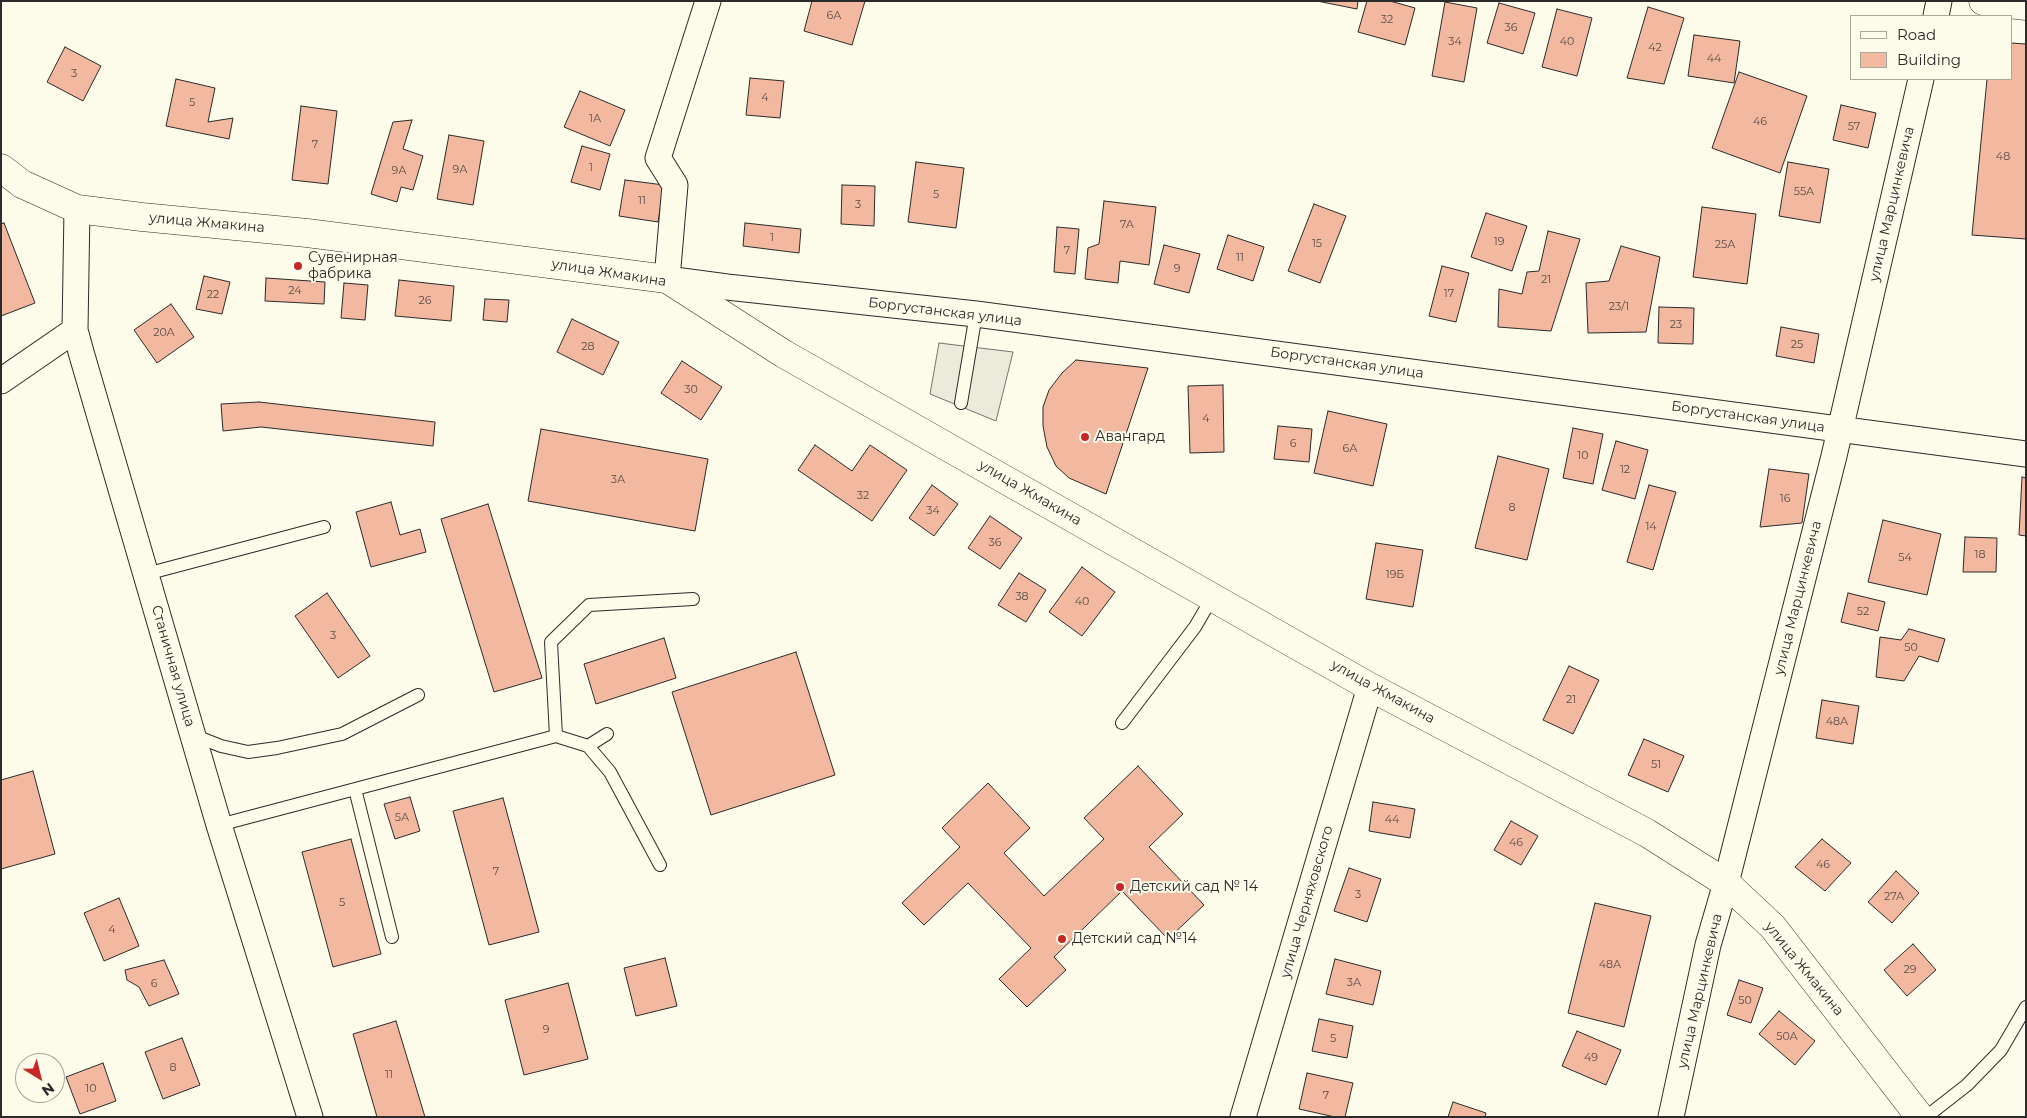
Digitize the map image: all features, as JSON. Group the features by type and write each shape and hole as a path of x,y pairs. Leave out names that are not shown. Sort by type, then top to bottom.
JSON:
{"street":[{"path":"667,279 675,185 658,158 708,1"},
{"path":"1936,15 1939,1"},
{"path":"1983,1 2026,6"},
{"name":"улица Марцинкевича","path":"1671,1117 1708,945 1726,883 1839,429 1921,80"},
{"name":"улица Жмакина","path":"1,168 22,184 77,209 306,233 667,279 784,354 1370,687 1647,833 1726,883 1773,927 1920,1117"},
{"name":"Станичная улица","path":"77,209 76,330 219,825 310,1117"},
{"name":"Боргустанская улица","path":"667,279 727,288 976,314 2026,454"},
{"path":"1,381 76,330"},
{"name":"улица Черняховского","path":"1243,1117 1370,687"}],"lane":[{"path":"962,402 976,314"},
{"path":"146,574 324,527"},
{"path":"1122,722 1195,627 1212,598"},
{"path":"556,736 551,642 589,605 693,599"},
{"path":"193,734 221,746 248,752 277,748 342,734 418,695"},
{"path":"588,746 606,734"},
{"path":"219,825 556,736 588,746 610,772 660,865"},
{"path":"355,789 392,937"},
{"path":"1926,1117 1968,1085 2001,1050 2026,1007"}],"shaded area":[{"path":"939,343 1013,352 996,421 930,394"}],"building":[{"path":"812,1 865,1 852,45 804,31"},
{"path":"1317,1 1358,1 1357,9"},
{"path":"1367,1 1390,1 1415,8 1405,45 1358,32"},
{"path":"1445,2 1477,8 1464,82 1432,76"},
{"path":"1499,3 1535,13 1523,54 1487,43"},
{"path":"1648,7 1684,18 1664,84 1627,78"},
{"path":"1557,9 1592,18 1577,76 1542,67"},
{"path":"1694,35 1740,41 1734,83 1688,76"},
{"path":"2012,43 2026,44 2026,239 1972,235 1987,80 2012,80"},
{"path":"65,47 101,66 83,101 47,82"},
{"path":"1739,72 1807,96 1780,173 1712,148"},
{"path":"750,78 784,81 780,118 746,115"},
{"path":"176,79 215,88 208,122 233,118 229,139 166,126"},
{"path":"580,91 625,110 610,146 564,127"},
{"path":"1841,105 1876,113 1868,148 1833,140"},
{"path":"301,106 337,111 328,184 292,180"},
{"path":"412,120 403,149 423,156 413,190 401,187 397,202 371,194 393,122"},
{"path":"449,135 484,141 473,205 437,199"},
{"path":"582,146 610,154 600,190 571,182"},
{"path":"916,162 964,168 956,228 908,222"},
{"path":"1788,162 1829,169 1820,223 1779,216"},
{"path":"625,180 664,185 658,222 619,216"},
{"path":"842,185 875,186 874,226 841,224"},
{"path":"1104,201 1156,207 1149,265 1120,261 1118,283 1085,279 1088,248 1099,244"},
{"path":"1314,204 1346,216 1320,283 1288,271"},
{"path":"1702,207 1756,214 1747,284 1693,277"},
{"path":"1486,213 1527,226 1512,271 1471,257"},
{"path":"4,223 35,303 1,316 1,224"},
{"path":"745,223 801,229 799,253 743,246"},
{"path":"1057,227 1079,229 1075,274 1054,272"},
{"path":"1548,231 1580,239 1551,331 1498,327 1499,289 1522,294 1527,272 1539,271"},
{"path":"1228,235 1264,247 1253,281 1217,269"},
{"path":"1164,245 1200,254 1189,293 1154,284"},
{"path":"1621,246 1660,257 1646,332 1588,333 1586,283 1609,281"},
{"path":"1442,266 1469,273 1456,322 1429,316"},
{"path":"204,276 230,282 222,314 196,309"},
{"path":"266,278 325,282 324,304 265,301"},
{"path":"399,280 454,286 451,321 395,316"},
{"path":"344,283 368,285 365,320 341,318"},
{"path":"485,299 509,300 507,322 483,320"},
{"path":"171,304 194,337 157,363 134,330"},
{"path":"1659,307 1694,308 1693,344 1658,343"},
{"path":"572,319 619,342 603,375 557,352"},
{"path":"1781,327 1819,334 1814,363 1776,356"},
{"name":"Авангард","path":"1076,360 1148,368 1106,494 1069,478 1056,466 1047,447 1043,426 1043,407 1049,390 1062,373"},
{"path":"682,361 722,387 701,420 661,393"},
{"path":"1223,385 1224,452 1190,453 1188,386"},
{"path":"259,402 435,422 433,446 261,427 223,431 221,404"},
{"path":"1328,411 1387,424 1373,486 1314,473"},
{"path":"1278,426 1312,429 1309,462 1274,459"},
{"path":"1573,428 1603,434 1593,484 1563,478"},
{"path":"541,429 708,459 695,531 528,501"},
{"path":"1616,441 1648,450 1635,499 1602,490"},
{"path":"815,445 852,471 870,445 907,470 872,521 798,470"},
{"path":"1498,456 1549,469 1527,560 1475,548"},
{"path":"1769,469 1809,474 1802,523 1760,527"},
{"path":"2022,477 2026,478 2026,536 2019,535"},
{"path":"932,485 958,504 934,536 909,518"},
{"path":"1649,485 1676,492 1653,570 1627,562"},
{"path":"391,502 400,535 420,529 426,552 371,567 356,512"},
{"path":"488,504 542,678 494,692 441,519"},
{"path":"990,516 1022,538 1000,569 968,548"},
{"path":"1883,520 1941,534 1927,595 1868,582"},
{"path":"1965,537 1997,538 1996,572 1963,572"},
{"path":"1376,543 1423,550 1413,607 1366,599"},
{"path":"1082,567 1115,592 1082,636 1049,612"},
{"path":"1019,573 1046,590 1026,622 998,605"},
{"path":"327,593 370,656 338,678 295,616"},
{"path":"1848,593 1885,602 1878,631 1841,622"},
{"path":"1909,629 1945,639 1938,662 1919,656 1904,681 1876,677 1880,637 1901,640"},
{"path":"664,638 676,678 596,704 584,664"},
{"path":"796,652 835,775 711,815 672,692"},
{"path":"1569,666 1599,680 1573,734 1543,720"},
{"path":"1822,700 1859,706 1853,744 1816,738"},
{"path":"1644,739 1684,756 1668,792 1628,775"},
{"name":"Детский сад № 14","path":"1138,766 1183,814 1149,847 1204,905 1168,939 1122,891 1054,957 1066,970 1027,1007 999,979 1031,948 968,883 924,925 902,903 960,847 942,828 988,783 1030,828 1004,853 1044,896 1104,839 1084,818"},
{"path":"33,771 55,854 1,869 1,780"},
{"path":"410,797 420,831 395,839 384,804"},
{"path":"503,798 539,932 489,945 453,811"},
{"path":"1373,802 1415,809 1410,838 1369,831"},
{"path":"1511,821 1538,836 1521,865 1494,850"},
{"path":"351,839 381,954 333,967 302,852"},
{"path":"1822,839 1851,863 1825,891 1795,867"},
{"path":"1349,868 1381,879 1367,922 1334,911"},
{"path":"1896,871 1919,893 1892,923 1868,902"},
{"path":"119,898 139,946 104,961 84,913"},
{"path":"1595,903 1651,916 1624,1027 1568,1013"},
{"path":"1913,944 1936,970 1907,996 1884,970"},
{"path":"665,958 677,1006 636,1016 624,968"},
{"path":"1335,959 1381,971 1373,1005 1326,994"},
{"path":"164,960 179,994 149,1006 139,987 127,980 125,970"},
{"path":"1739,980 1763,988 1751,1023 1727,1015"},
{"path":"568,983 588,1059 524,1075 505,1000"},
{"path":"1779,1011 1815,1041 1795,1065 1759,1034"},
{"path":"1319,1019 1353,1026 1347,1058 1312,1051"},
{"path":"396,1021 425,1117 377,1117 353,1034"},
{"path":"1577,1031 1621,1050 1606,1085 1562,1066"},
{"path":"182,1038 200,1085 163,1099 145,1052"},
{"path":"103,1063 116,1101 80,1114 66,1077"},
{"path":"1307,1073 1353,1083 1345,1117 1335,1117 1299,1109"},
{"path":"1453,1102 1486,1113 1485,1117 1448,1117"}],"place":[{"name":"Сувенирная фабрика","path":"298,266"},
{"name":"Авангард","path":"1085,437"},
{"name":"Детский сад № 14","path":"1120,887"},
{"name":"Детский сад №14","path":"1062,939"}]}
